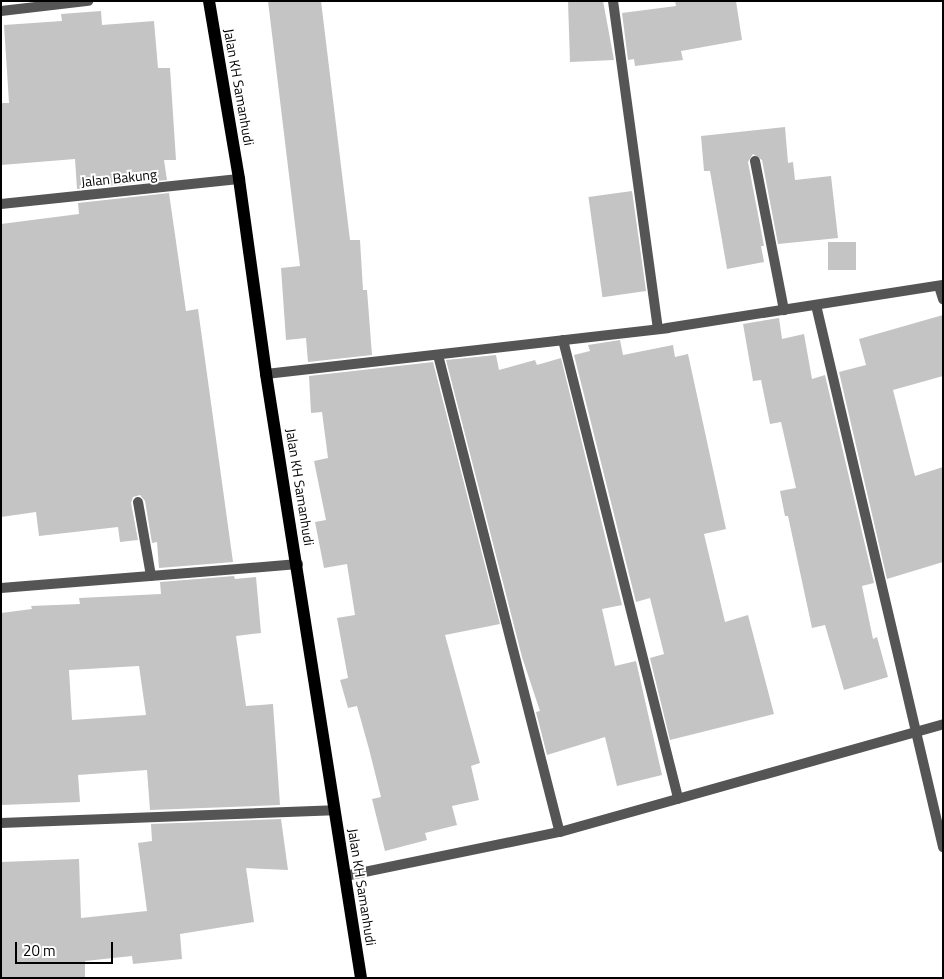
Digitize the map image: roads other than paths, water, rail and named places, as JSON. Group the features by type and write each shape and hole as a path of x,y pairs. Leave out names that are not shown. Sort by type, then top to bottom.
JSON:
{"main road":[{"name":"Jalan KH Samanhudi","path":"209,1 239,179 266,374 298,564 361,978"}],"street":[{"path":"1,11 88,1"},
{"path":"614,1 658,329"},
{"path":"755,161 784,310"},
{"name":"Jalan Bakung","path":"1,204 239,179"},
{"path":"266,374 658,329 941,286 943,299"},
{"path":"816,305 914,731 943,847"},
{"path":"563,340 678,799"},
{"path":"438,355 560,832"},
{"path":"138,502 151,576"},
{"path":"1,588 298,564"},
{"path":"344,876 560,832 943,724"},
{"path":"1,823 334,810"}]}
